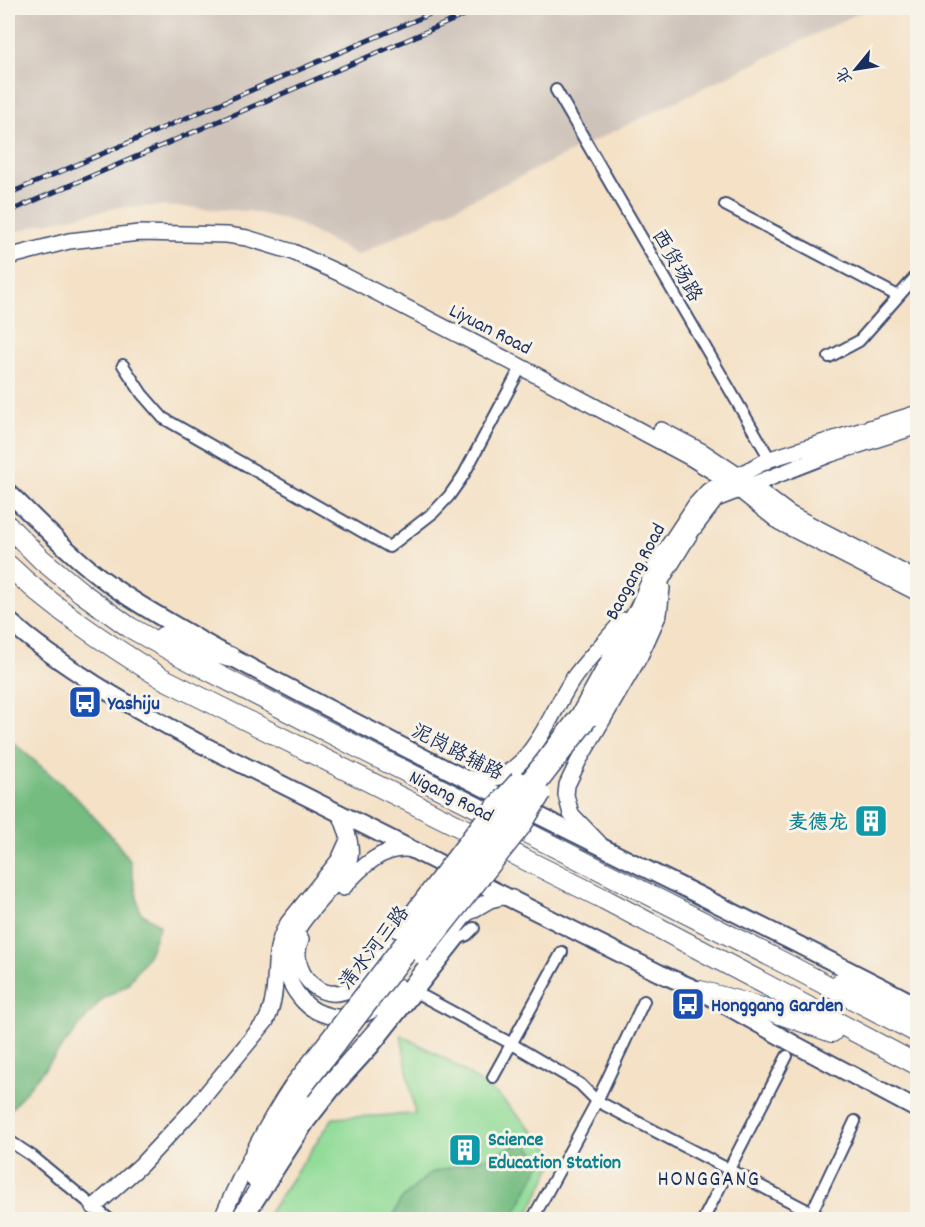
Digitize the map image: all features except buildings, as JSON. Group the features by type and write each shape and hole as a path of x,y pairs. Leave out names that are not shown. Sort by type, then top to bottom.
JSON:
{"highway":[{"name":"Nigang Road","path":"8,526 41,559 82,593 129,627 236,685 918,1033"},
{"name":"Nigang Road","path":"8,565 68,616 107,644 162,678 604,899 918,1065"},
{"path":"129,627 230,657"},
{"path":"790,966 866,990 918,1013"},
{"path":"700,991 766,1009 851,1039 877,1044"}],"main road":[{"name":"泥岗路辅路","path":"8,492 59,542 111,585 230,657 458,775 918,1005"},
{"path":"8,620 23,634 74,671 132,707 229,759 659,973 700,991 918,1110"}],"street":[{"name":"西货场路","path":"556,90 770,459"},
{"path":"726,205 898,296"},
{"name":"Liyuan Road","path":"8,251 87,229 131,223 211,224 250,229 303,245 695,448 740,483 779,522 918,593"},
{"name":"Liyuan Road","path":"8,257 69,241 117,234 186,233 247,238 293,252 317,262 521,367 740,483 790,514 918,580"},
{"path":"829,357 859,341 918,274"},
{"path":"123,365 142,394 163,418 390,547 434,512 449,496 463,476 521,367"},
{"name":"Baogang Road","path":"740,483 770,459 918,413"},
{"name":"Baogang Road","path":"584,717 633,645 661,569 696,504 708,491 740,483 918,426"},
{"path":"458,775 481,781 510,772 539,738 574,677 661,569"},
{"path":"603,847 571,814 566,795 567,785 654,627 659,614 661,569"},
{"path":"413,850 403,848 390,850 359,869 306,930 296,953 298,964 303,974 318,990 335,994 359,983 498,800 584,717"},
{"path":"340,813 352,852 346,869 299,925 288,947 286,969 294,990 311,1008 340,1018 363,1015 387,999 523,826 584,717"},
{"name":"清水河三路","path":"221,1220 261,1134 584,717"},
{"path":"94,1207 141,1165 197,1105 266,1020 273,1006 276,992 275,962 281,934 339,860 348,840"},
{"path":"236,1220 316,1098 388,1014 466,914 490,900 502,897 512,898"},
{"path":"246,1220 309,1123 374,1047 460,938 467,936 474,928"},
{"path":"493,1077 562,952"},
{"path":"417,993 580,1084 597,1101 729,1169 810,1216 826,1220"},
{"path":"532,1220 597,1101 644,1001"},
{"path":"703,1220 787,1056"},
{"name":"清水河三路","path":"236,1220 298,1088"},
{"path":"810,1216 855,1121"},
{"path":"8,1140 32,1156 110,1220"}],"shaded area":[{"path":"8,8 865,8 861,12 357,255 292,221 249,211 159,206 120,207 40,224 8,235"}],"green space":[{"path":"8,738 73,794 114,839 130,861 140,912 160,925 149,954 127,985 101,1000 8,1113"},
{"path":"401,1035 451,1062 498,1095 557,1156 526,1219 264,1220 333,1118 415,1114"},
{"path":"525,1142 542,1161 512,1219 392,1219 400,1201 430,1173 485,1158"}],"railway":[{"path":"8,194 444,8"},
{"path":"8,212 481,8"}],"place":[{"name":"Yashiju","path":"85,702"},
{"name":"麦德龙","path":"871,821"},
{"name":"Honggang Garden","path":"688,1004"},
{"name":"Science Education Station","path":"465,1150"}],"district":[{"name":"HONGGANG","path":"709,1177"}]}
